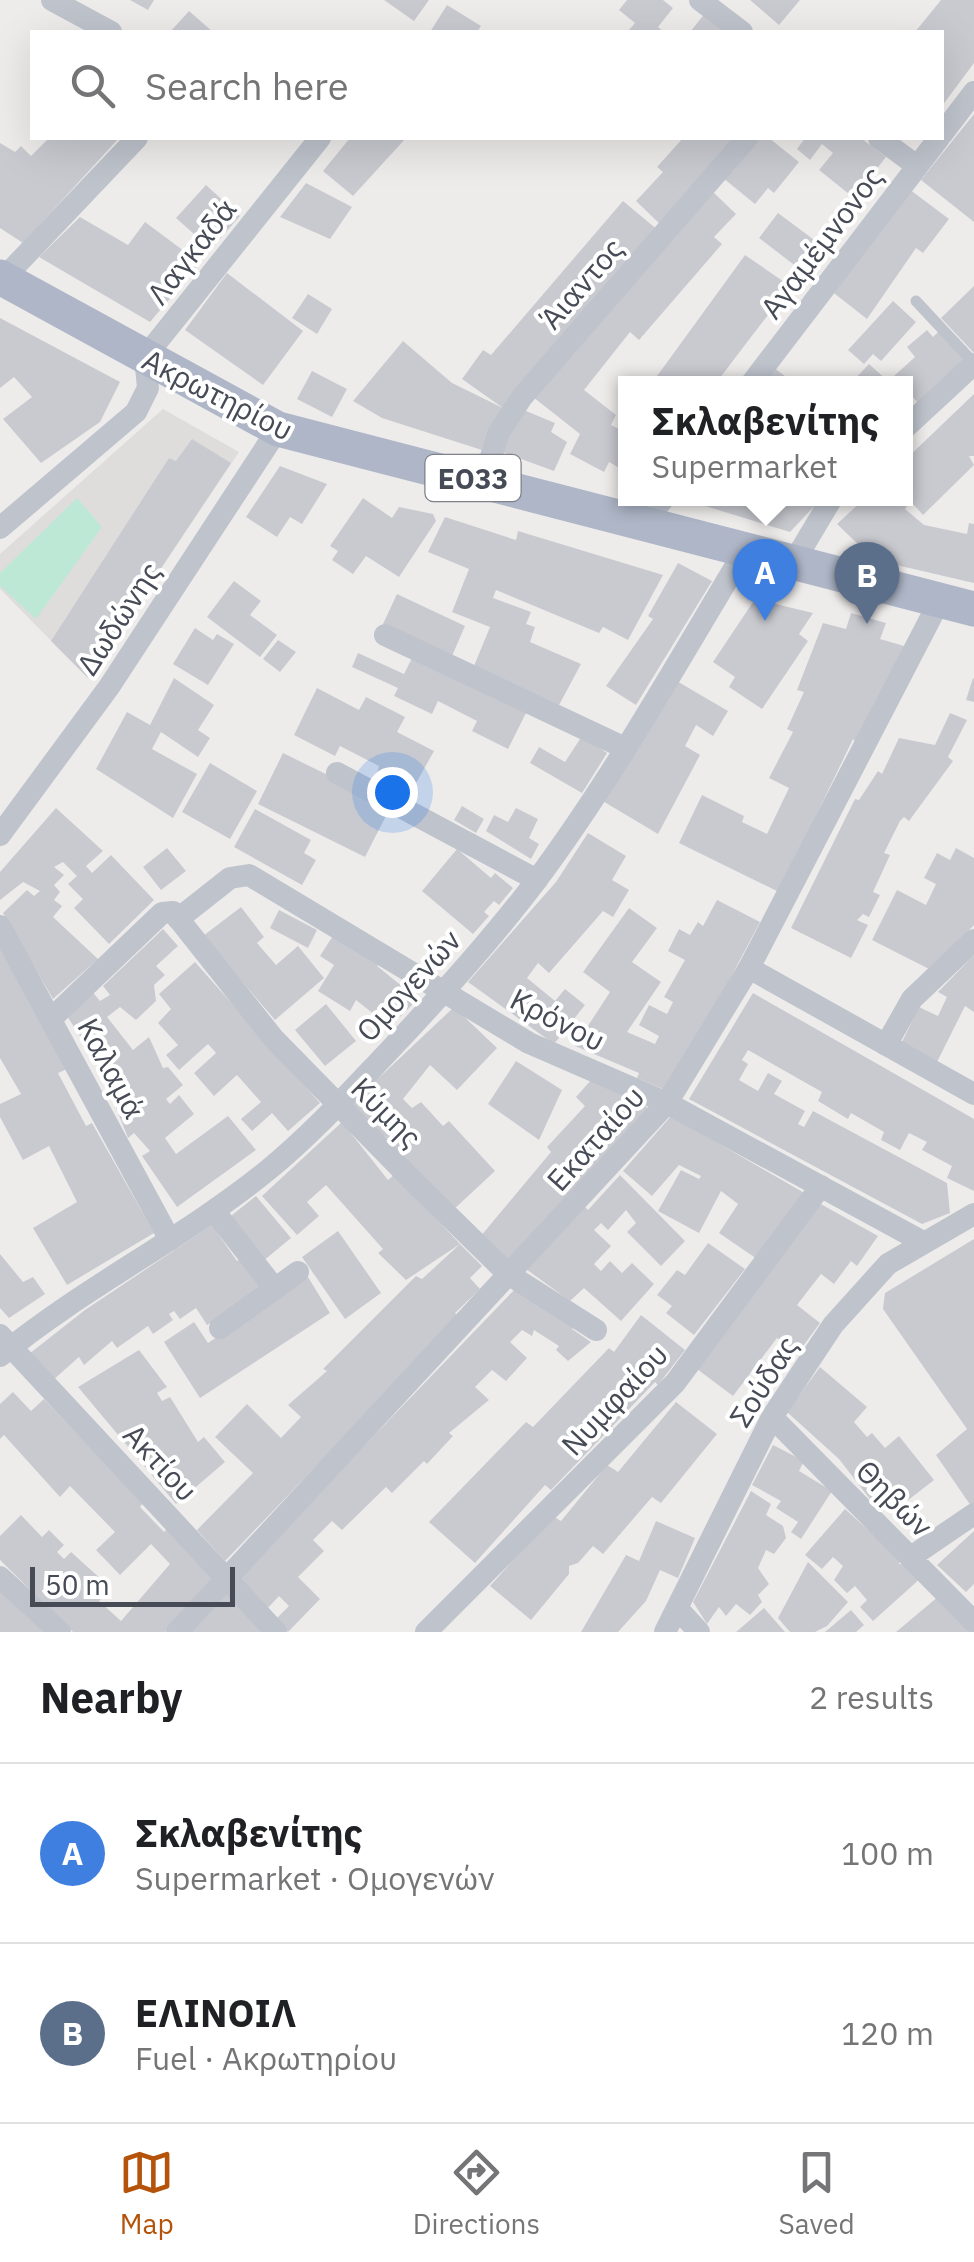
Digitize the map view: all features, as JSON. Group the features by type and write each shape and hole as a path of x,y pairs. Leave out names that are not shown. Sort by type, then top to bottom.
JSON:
{"main road":[{"name":"Ακρωτηρίου","path":"1,279 278,429 483,481 618,504"},
{"name":"Ακρωτηρίου","path":"655,510 747,548 974,609"}],"street":[{"path":"52,0 108,30"},
{"path":"700,0 739,30"},
{"name":"Αγαμέμνονος","path":"944,131 974,92"},
{"path":"1,279 135,140"},
{"name":"Λαγκαδά","path":"145,358 318,140"},
{"name":"Άιαντος","path":"483,481 500,432 522,397 744,140"},
{"path":"881,140 917,166"},
{"name":"Αγαμέμνονος","path":"757,376 937,140"},
{"path":"0,528 136,412 148,388 145,358"},
{"path":"913,420 974,363"},
{"name":"Δωδώνης","path":"0,834 109,687 278,429"},
{"path":"795,560 827,506"},
{"name":"Ομογενών","path":"4,1346 215,1212 271,1168 338,1106 445,991 537,880 625,748 747,548"},
{"name":"Εκαταίου","path":"176,1632 668,1103 749,968 940,600"},
{"path":"385,635 625,748"},
{"path":"337,773 537,880"},
{"name":"Κρόνου","path":"51,1019 170,916 230,878 249,876 528,1043 668,1103 923,1242"},
{"name":"Κύμης","path":"170,916 274,1039 508,1274 596,1330"},
{"name":"Καλαμά","path":"0,926 170,1240"},
{"path":"886,1045 912,999 974,940"},
{"path":"749,968 974,1094"},
{"name":"Νυμφαίου","path":"426,1632 675,1383 821,1186"},
{"path":"215,1212 275,1288"},
{"name":"Σούδας","path":"665,1632 772,1417 856,1295 888,1264 974,1214"},
{"path":"220,1328 298,1272"},
{"name":"Ακτίου","path":"4,1346 227,1576 276,1632"},
{"name":"Θηβών","path":"772,1417 974,1622"},
{"path":"911,1557 974,1514"},
{"path":"0,1577 60,1632"},
{"path":"678,1609 700,1632"}],"lane":[{"path":"916,301 974,363"}],"shaded area":[{"path":"163,409 239,452 88,678 0,589 0,554"}],"green space":[{"path":"77,498 102,527 36,619 0,586 0,573"}],"building":[{"path":"130,0 154,0 148,10"},
{"path":"384,0 429,0 414,21"},
{"path":"627,0 663,0 673,8 658,27 662,30 629,30 635,23 619,10"},
{"path":"750,0 800,0 779,25"},
{"path":"941,0 974,0 974,63 944,103 944,30 917,30"},
{"path":"447,5 481,26 478,30 431,30"},
{"path":"189,11 211,30 172,30"},
{"path":"706,12 728,30 692,30"},
{"path":"974,114 974,222 921,180"},
{"path":"47,140 117,140 23,243 0,228 0,143 15,152 21,146 31,156"},
{"path":"348,140 404,140 353,196 323,171"},
{"path":"681,140 734,140 662,226 636,201 663,172 657,167"},
{"path":"754,140 772,140 799,162 774,193 768,188 755,204 723,178"},
{"path":"804,140 864,140 886,157 854,198 819,170 833,153 822,144 810,160 797,149"},
{"path":"306,183 352,207 330,239 280,217"},
{"path":"206,185 240,216 211,249 176,218"},
{"path":"909,189 949,219 923,253 916,248 867,319 830,290"},
{"path":"712,191 736,214 714,237 722,244 639,340 630,332 584,390 616,415 611,425 618,428 618,467 609,462 604,472 570,454 580,434 533,397"},
{"path":"623,201 659,231 485,451 382,418 353,401 403,341 452,383 503,408 462,379 483,350 491,355"},
{"path":"778,213 825,248 806,274 759,238"},
{"path":"80,217 128,245 145,222 200,263 150,322 39,257"},
{"path":"745,255 790,286 721,376 657,376"},
{"path":"227,273 303,331 263,385 185,330"},
{"path":"974,286 974,353 941,318"},
{"path":"308,294 332,309 317,334 292,318"},
{"path":"893,301 916,322 881,361 873,354 864,364 848,350"},
{"path":"0,318 120,382 100,422 41,463 3,419 32,397 14,377 0,388"},
{"path":"927,330 933,337 939,331 964,360 918,403 913,397 913,376 894,376 915,357 907,347"},
{"path":"869,364 882,376 858,376"},
{"path":"773,367 785,376 765,376"},
{"path":"312,371 347,389 332,417 297,399"},
{"path":"974,394 974,456 969,456 974,465 923,515 913,504 913,452"},
{"path":"519,408 555,423 551,432 567,442 554,471 502,452"},
{"path":"192,439 231,463 88,678 51,641 169,458 176,461"},
{"path":"280,466 327,484 302,524 290,517 277,537 246,517"},
{"path":"363,498 392,518 399,507 433,514 436,521 399,577 366,556 353,574 332,560 338,551 330,546"},
{"path":"705,506 814,506 790,532"},
{"path":"856,506 907,506 905,509 924,525 967,534 969,523 974,524 974,583 892,564 865,551 837,524"},
{"path":"445,517 516,540 518,531 663,575 628,640 603,627 599,633 496,590 493,598 531,612 526,624 535,627 530,642 581,664 559,705 474,666 490,627 452,612 469,569 428,552"},
{"path":"678,563 712,581 636,705 606,686 653,619 648,616"},
{"path":"234,581 261,601 250,615 277,635 260,657 207,617"},
{"path":"397,594 465,626 452,656 383,624"},
{"path":"755,599 813,613 799,634 808,641 762,709 729,687 735,677 713,662"},
{"path":"851,613 886,623 880,639 911,648 856,742 853,739 779,892 679,843 702,795 744,816 742,822 767,834 789,788 769,778 793,732 787,729 804,692 797,690 823,623 846,629"},
{"path":"195,628 213,640 217,634 234,644 208,685 173,664"},
{"path":"278,640 296,652 280,672 263,659"},
{"path":"358,653 404,674 413,656 527,711 508,749 472,731 477,721 438,701 432,714 394,696 398,688 352,667"},
{"path":"174,678 214,705 198,730 210,738 198,757 161,732 152,749 197,774 173,818 96,769 127,712 150,725"},
{"path":"974,679 974,702 966,700"},
{"path":"675,680 728,711 713,736 696,725 685,746 700,755 658,834 601,800"},
{"path":"317,688 359,710 366,697 405,717 397,732 434,751 410,794 376,777 379,766 340,746 335,756 294,735"},
{"path":"950,713 967,720 948,757 953,761 909,821 904,817 900,821 884,853 890,855 873,892 880,895 869,917 863,914 857,920 868,925 851,958 791,928 855,799 859,800 878,771 882,774 899,738 935,745"},
{"path":"582,736 607,753 582,793 530,763 539,747 565,762"},
{"path":"283,753 391,806 365,857 258,804"},
{"path":"210,763 257,791 230,839 182,812"},
{"path":"462,806 484,819 476,833 454,820"},
{"path":"56,808 103,851 86,866 92,873 111,855 154,900 109,944 74,908 83,899 68,884 77,876 63,862 54,867 64,875 54,885 60,892 54,900 62,906 53,917 98,959 53,999 3,913 27,890 34,896 40,891 23,882 0,900 0,872"},
{"path":"516,808 538,819 529,838 539,844 531,859 486,831 494,815 508,822"},
{"path":"255,809 311,840 304,853 316,860 302,885 234,847"},
{"path":"588,833 626,856 612,880 629,890 613,917 603,911 549,973 538,963 527,978 555,1001 565,989 585,1005 554,1044 468,982 556,882"},
{"path":"167,848 186,871 161,890 143,867"},
{"path":"956,848 974,858 974,925 931,970 872,940 897,890 926,905 936,884 924,878 937,853 950,860"},
{"path":"457,849 491,878 495,873 513,888 499,905 494,901 484,912 489,916 473,934 422,891"},
{"path":"717,900 760,922 670,1092 637,1078 639,1073 575,1046 610,992 583,972 629,908 657,928 632,962 661,982 627,1032 655,1044 659,1036 639,1025 649,1005 667,1014 673,1002 664,997 685,960 668,951 679,929 690,935 698,922 703,926"},
{"path":"241,907 264,937 257,943 276,965 298,946 324,978 275,1020 203,936"},
{"path":"279,910 317,930 308,948 270,928"},
{"path":"163,929 178,946 156,966 165,975 154,985 156,1001 136,1020 120,1007 107,1017 133,1050 149,1037 163,1068 168,1067 183,1085 166,1099 170,1104 179,1095 194,1114 165,1138 176,1154 228,1116 256,1150 177,1207 142,1156 150,1151 134,1133 128,1138 100,1067 67,1016 91,990 100,1001 110,995 103,986"},
{"path":"334,934 380,963 377,966 418,999 390,1027 356,1000 350,1011 318,991 334,965 320,956"},
{"path":"0,947 67,1069 58,1073 86,1126 92,1123 154,1233 67,1285 33,1228 77,1202 49,1146 23,1160 0,1117 0,1104 21,1094 0,1058"},
{"path":"974,955 974,1012 965,1006 936,1064 901,1044 919,1007 938,1016 947,997 938,992"},
{"path":"195,962 320,1103 288,1131 272,1113 252,1131 241,1119 261,1102 237,1075 214,1096 194,1073 216,1053 208,1044 179,1070 166,1055 178,1045 158,1023 171,1009 159,994"},
{"path":"753,993 974,1119 974,1191 947,1178 952,1166 922,1150 927,1142 909,1133 900,1150 881,1140 884,1132 851,1113 848,1119 818,1101 822,1092 748,1050 742,1060 748,1064 739,1080 758,1091 768,1073 782,1081 774,1094 805,1111 798,1124 804,1127 813,1111 947,1183 950,1213 922,1224 689,1099"},
{"path":"326,1004 356,1041 325,1066 295,1030"},
{"path":"454,1007 497,1048 457,1090 430,1065 403,1099 412,1108 421,1102 443,1126 449,1121 495,1171 452,1211 385,1136 380,1137 349,1106"},
{"path":"516,1061 562,1090 539,1140 488,1104"},
{"path":"592,1079 633,1095 650,1110 509,1263 480,1237 551,1152 547,1147 585,1106 576,1097"},
{"path":"671,1116 806,1194 760,1261 719,1233 738,1204 721,1191 699,1233 658,1211 681,1170 699,1179 701,1176 679,1165 652,1196 623,1171"},
{"path":"342,1122 388,1180 395,1174 460,1244 406,1280 378,1253 383,1249 326,1185 307,1202 319,1216 297,1235 262,1196"},
{"path":"620,1175 685,1241 661,1266 627,1232 636,1223 626,1210 608,1230 601,1223 594,1230 611,1246 594,1264 601,1271 610,1261 622,1273 632,1263 654,1284 621,1321 584,1288 570,1301 526,1269 584,1206 588,1210"},
{"path":"256,1196 291,1238 262,1262 227,1219"},
{"path":"819,1203 878,1236 857,1266 851,1261 834,1284 821,1274 797,1305 820,1323 798,1353 777,1338 733,1396 697,1369"},
{"path":"212,1225 237,1261 244,1257 264,1289 207,1325 196,1308 180,1319 174,1311 169,1314 173,1320 153,1334 148,1326 117,1348 112,1341 84,1365 79,1357 52,1381 29,1354 85,1310"},
{"path":"338,1231 381,1293 345,1319 302,1257"},
{"path":"974,1239 971,1506 936,1455 967,1429 883,1309 885,1293"},
{"path":"708,1243 745,1269 694,1335 666,1313 672,1306 657,1295 677,1270 685,1275"},
{"path":"460,1244 482,1266 470,1278 480,1289 455,1313 459,1317 225,1561 197,1530 253,1473 215,1437 247,1404 281,1438 301,1417 288,1405 327,1371 323,1369 416,1276 422,1279"},
{"path":"0,1254 23,1282 33,1277 45,1294 9,1318 0,1308"},
{"path":"308,1277 330,1313 200,1398 164,1342 194,1322 208,1343"},
{"path":"516,1288 575,1326 572,1329 591,1342 568,1361 556,1350 559,1346 534,1330 532,1336 522,1330 510,1342 527,1358 506,1381 492,1370 475,1387 489,1400 449,1433 453,1436 427,1464 424,1461 392,1493 386,1487 342,1530 332,1521 313,1540 324,1551 298,1577 320,1599 288,1632 276,1619 289,1606 279,1596 267,1609 236,1579"},
{"path":"641,1315 685,1350 658,1385 655,1382 551,1490 545,1485 475,1563 429,1522 526,1422 533,1427 609,1348 614,1352"},
{"path":"139,1350 167,1387 157,1393 162,1401 170,1397 198,1442 204,1437 225,1462 176,1504 78,1387"},
{"path":"820,1367 867,1407 854,1422 867,1437 872,1433 885,1448 899,1436 934,1480 898,1508 893,1501 880,1512 839,1459 787,1412"},
{"path":"13,1392 31,1411 44,1399 143,1503 140,1507 164,1532 171,1525 220,1576 165,1632 73,1632 0,1560 0,1536 21,1515 42,1537 49,1530 64,1545 57,1552 64,1559 71,1552 111,1588 99,1601 121,1621 170,1564 151,1544 120,1575 96,1550 115,1532 70,1486 60,1497 4,1435 0,1439 0,1404"},
{"path":"676,1402 717,1434 661,1503 652,1497 603,1554 593,1546 578,1563 569,1566 569,1574 531,1620 490,1586 553,1516 561,1521 607,1465 618,1472"},
{"path":"773,1445 804,1461 799,1471 832,1491 801,1539 791,1532 798,1522 776,1508 781,1501 752,1485"},
{"path":"751,1491 771,1504 766,1515 783,1526 786,1538 774,1554 766,1550 758,1568 769,1584 758,1595 762,1602 750,1615 736,1604 726,1616 719,1607 707,1624 693,1602"},
{"path":"845,1509 900,1559 899,1564 909,1565 922,1577 873,1621 860,1607 867,1600 855,1586 847,1593 834,1580 843,1566 833,1557 822,1569 805,1555"},
{"path":"656,1521 695,1538 678,1578 660,1570 646,1601 618,1632 581,1632 626,1555 639,1561"},
{"path":"974,1531 974,1584 966,1592 937,1565"},
{"path":"808,1562 848,1602 827,1626 815,1632 790,1632 778,1618"},
{"path":"0,1587 49,1632 0,1632"},
{"path":"228,1593 264,1632 187,1632"},
{"path":"939,1596 969,1632 896,1632"},
{"path":"764,1608 785,1632 736,1632"},
{"path":"851,1610 864,1625 856,1632 825,1632"}],"place":[{"name":"Σκλαβενίτης","path":"765,621"},
{"name":"ΕΛΙΝΟΙΛ","path":"867,624"}]}
